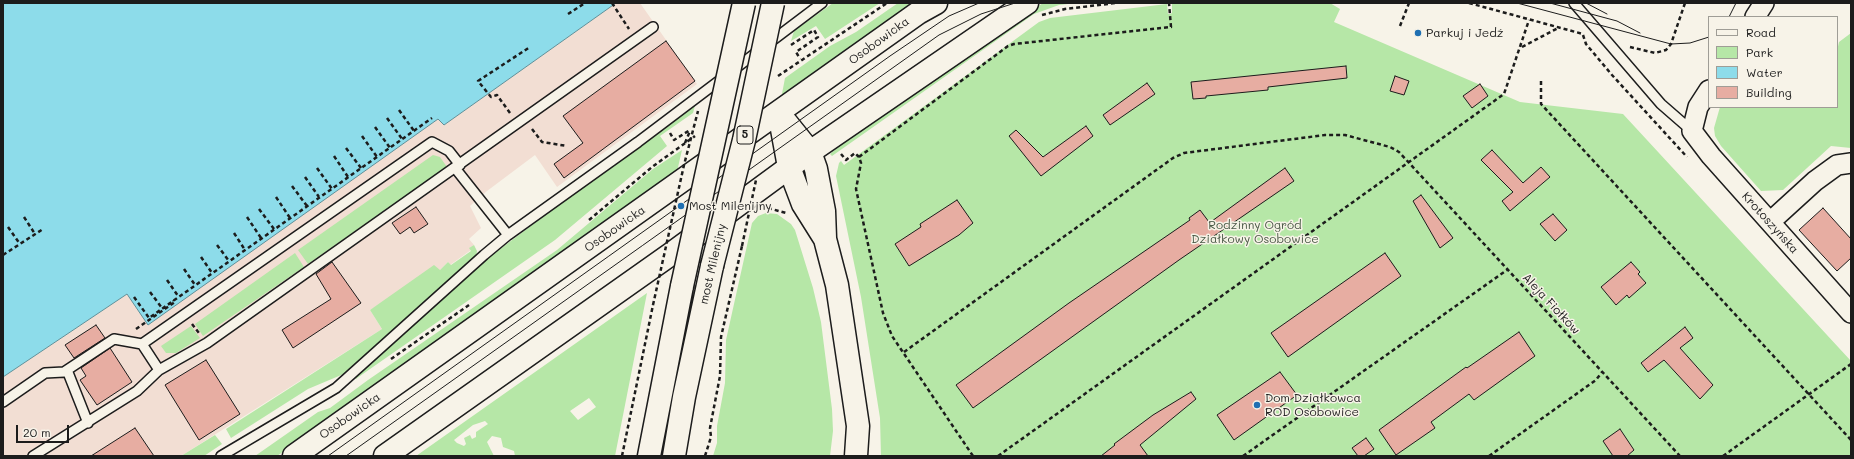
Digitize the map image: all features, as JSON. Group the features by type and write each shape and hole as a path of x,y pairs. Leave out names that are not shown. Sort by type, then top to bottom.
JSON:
{"street":[{"name":"most Milenijny","path":"649,456 682,286 744,3"},
{"name":"most Milenijny","path":"674,456 684,397 712,266 744,140 773,3"},
{"name":"Osobowicka","path":"294,456 918,13 936,3"},
{"path":"385,456 810,152 1027,3"},
{"path":"1756,16 1764,3"},
{"path":"1692,131 1698,107 1708,92"},
{"path":"779,113 810,152 816,168 822,197 825,239 837,285 848,352 858,426 856,456"},
{"path":"779,113 789,167 803,204 825,239"},
{"name":"Krotoszyńska","path":"1692,131 1711,156 1851,313"},
{"path":"1770,222 1815,180 1837,165 1851,163"}],"lane":[{"path":"221,456 336,388 472,265 508,235 638,142 822,3"},
{"name":"Krotoszyńska","path":"1574,3 1661,104 1692,131"},
{"path":"33,456 88,423 136,391 160,370 205,344 653,27"},
{"path":"3,402 46,373 64,372 114,339 142,344 432,142 449,151 457,167 508,235"},
{"path":"142,344 160,370"},
{"path":"67,370 88,423"}],"path":[{"path":"568,14 585,3"},
{"path":"612,3 624,19"},
{"path":"773,79 800,59 887,3"},
{"path":"859,157 1008,46 1014,44 1171,27 1169,3"},
{"path":"1400,26 1409,3"},
{"path":"1469,3 1655,53 1661,52 1671,44 1685,3"},
{"path":"998,456 1504,94 1529,20"},
{"path":"1521,47 1559,28"},
{"path":"794,43 814,30 818,37 796,52 800,59"},
{"path":"530,47 478,81 491,97 497,95 542,142 566,146"},
{"path":"1541,81 1541,104 1851,440"},
{"path":"399,110 414,131"},
{"path":"387,118 402,140"},
{"path":"134,297 148,318 432,118"},
{"path":"375,127 390,148"},
{"path":"670,134 674,140 690,130 685,143"},
{"name":"Aleja Fiołków","path":"904,352 1167,163 1184,153 1336,135 1390,147 1399,152 1680,456"},
{"path":"362,136 377,157"},
{"path":"346,148 360,168"},
{"path":"841,154 846,160 855,153 859,157 861,163 856,189 879,302 892,336 973,456"},
{"path":"334,156 348,177"},
{"path":"584,225 652,167"},
{"path":"317,168 332,189"},
{"path":"305,177 319,197"},
{"path":"292,186 307,206"},
{"path":"276,197 290,218"},
{"path":"767,208 791,215"},
{"path":"260,209 274,229"},
{"path":"24,217 35,234"},
{"path":"247,217 261,238"},
{"path":"8,227 20,244"},
{"path":"3,255 43,229"},
{"path":"234,233 245,250"},
{"path":"217,245 229,261"},
{"path":"705,456 709,443 710,428 720,376 721,337 742,246"},
{"path":"200,257 212,273"},
{"path":"184,269 195,285"},
{"path":"1243,456 1507,270"},
{"path":"167,280 178,296"},
{"path":"150,292 162,308"},
{"path":"146,322 175,302 173,300"},
{"path":"389,360 474,302"},
{"path":"622,456 653,305"},
{"path":"186,314 205,344"},
{"path":"1723,456 1851,364"},
{"path":"1489,456 1596,380 1602,372"}],"shaded area":[{"path":"616,3 640,3 697,84 557,187 535,155 487,191 470,206 481,228 469,239 474,245 470,248 471,250 450,265 448,262 440,270 370,310 382,329 181,456 3,456 3,377 127,294 148,324 438,119 444,125"}],"green space":[{"path":"833,3 880,3 825,39 816,26 791,41 794,31"},
{"path":"898,3 918,3 781,99 785,78 830,46 856,32"},
{"path":"1043,3 1077,3 1059,5 1034,14 832,156 830,154 839,146"},
{"name":"Rodzinny Ogród Działkowy Osobowice","path":"1172,3 1330,3 1340,9 1334,22 1520,102 1623,114 1851,361 1851,456 881,456 880,418 861,297 836,176 839,163 841,161 844,165 1039,22 1050,18 1167,4 1168,14 1170,14 1172,13"},
{"path":"1851,33 1851,148 1831,146 1783,190 1761,191 1721,146 1715,136 1714,128 1720,108 1838,108 1839,42"},
{"path":"696,102 693,113 660,136 667,146 555,240 356,379 354,377 480,264"},
{"path":"682,150 676,176 277,456 255,456 318,412 330,408 368,380 557,250 653,169"},
{"path":"433,155 440,157 447,167 308,264 298,250"},
{"path":"766,213 777,214 791,224 795,230 813,288 821,322 832,409 833,431 830,456 713,456 717,443 717,426 725,383 726,340 752,223 758,216"},
{"path":"474,245 477,251 476,257 346,373 308,389 231,438 226,429 382,329 370,310 434,265 440,270 448,262 451,265 471,251 469,248"},
{"path":"295,253 304,267 203,336 195,324"},
{"path":"647,293 615,456 515,456 514,451 503,447 501,438 492,436 487,442 494,456 416,456","holes":["589,398 596,407 578,420 570,411","485,421 488,424 476,432 476,437 472,439 470,435 464,438 466,444 464,446 454,440 473,425"]},
{"path":"191,326 200,338 176,353 166,353 161,346"},
{"path":"215,435 222,444 204,456 181,456"}],"water":[{"path":"3,3 616,3 444,125 438,119 148,325 127,294 3,377"}],"building":[{"path":"666,41 695,81 564,178 554,164 583,143 563,116"},
{"path":"1346,66 1347,78 1268,87 1268,90 1206,96 1206,98 1193,99 1191,82"},
{"path":"1395,76 1409,81 1404,95 1390,91"},
{"path":"1147,83 1155,94 1110,125 1103,115"},
{"path":"1480,84 1488,96 1472,108 1463,96"},
{"path":"1086,126 1093,136 1041,176 1009,136 1016,130 1043,157"},
{"path":"1492,150 1523,183 1541,167 1550,177 1510,211 1502,201 1513,192 1481,160"},
{"path":"1285,168 1294,181 1179,260 973,408 956,385 1069,303 1190,220 1189,218 1200,210 1209,222 1212,221"},
{"path":"1421,195 1453,238 1440,248 1413,201"},
{"path":"957,200 973,223 959,235 909,266 895,244 921,227 920,224"},
{"path":"416,207 428,224 414,233 410,227 400,234 392,223"},
{"path":"1823,208 1851,239 1851,258 1837,271 1799,230"},
{"path":"1553,214 1567,230 1555,241 1540,224"},
{"path":"1385,253 1401,276 1288,357 1271,333"},
{"path":"332,262 361,303 293,348 282,330 331,299 316,274"},
{"path":"1631,262 1640,272 1638,274 1646,283 1629,298 1627,295 1616,305 1601,287"},
{"path":"96,325 105,338 74,358 65,345"},
{"path":"1685,327 1693,338 1680,348 1713,385 1700,399 1664,360 1648,372 1641,363"},
{"path":"1519,332 1535,356 1474,400 1469,394 1431,422 1435,428 1396,455 1379,430 1466,367 1467,368"},
{"path":"110,348 132,382 97,405 80,380 86,376 81,368"},
{"path":"206,360 240,414 199,440 165,385"},
{"name":"Dom Działkowca ROD Osobowice","path":"1280,372 1297,395 1234,440 1217,415"},
{"path":"1191,392 1196,399 1140,445 1148,456 1101,456 1115,445 1114,444 1153,415"},
{"path":"135,428 154,456 91,456"},
{"path":"1620,429 1634,450 1627,456 1613,456 1603,441"},
{"path":"1366,438 1374,449 1364,456 1358,456 1352,448"}],"tram line":[{"path":"328,456 890,56 949,16 979,3"},
{"path":"346,456 939,35 981,14 1015,3"},
{"path":"1517,3 1671,44 1690,43 1708,37"},
{"path":"1550,3 1617,21 1640,33"},
{"path":"1586,3 1607,14"},
{"path":"1730,16 1736,3"}],"place":[{"name":"Parkuj i Jedź","path":"1418,33"},
{"name":"Most Milenijny","path":"681,206"},
{"name":"Dom Działkowca ROD Osobowice","path":"1257,405"}]}
